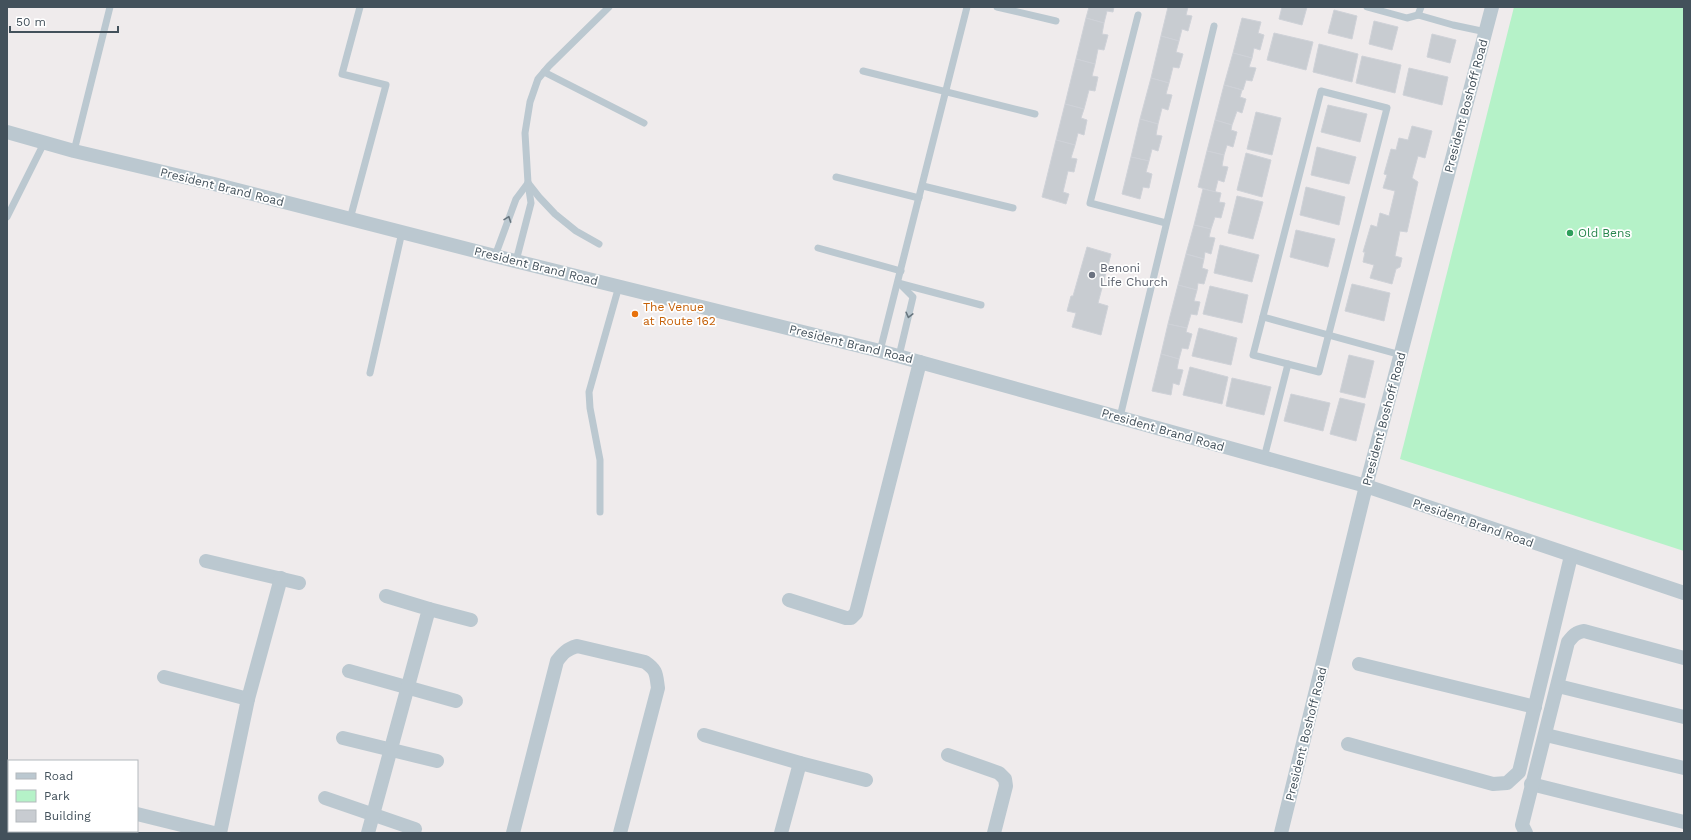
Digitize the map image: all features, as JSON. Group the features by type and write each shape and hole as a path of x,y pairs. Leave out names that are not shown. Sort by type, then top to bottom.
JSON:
{"street":[{"name":"President Boshoff Road","path":"1281,833 1366,486 1492,7"},
{"name":"President Brand Road","path":"7,132 74,151 214,184 495,256 899,356 1366,486 1684,593"},
{"path":"789,600 846,618 852,618 856,613 920,362"},
{"path":"1348,744 1493,784 1507,783 1519,772 1572,556"},
{"path":"206,560 299,583"},
{"path":"220,833 248,700 281,578"},
{"path":"386,596 471,620"},
{"path":"368,833 429,609"},
{"path":"1526,833 1522,825 1531,784 1546,735 1568,642 1578,632 1584,631 1684,658"},
{"path":"513,833 557,661 568,649 577,646 645,662 653,667 656,674 658,688 620,833"},
{"path":"1359,664 1535,707"},
{"path":"349,671 456,701"},
{"path":"164,677 248,700"},
{"path":"1558,686 1684,717"},
{"path":"704,734 800,763 866,780"},
{"path":"1546,735 1684,768"},
{"path":"343,738 437,761"},
{"path":"948,755 999,773 1005,778 1006,786 994,833"},
{"path":"781,833 800,763"},
{"path":"1531,784 1684,822"},
{"path":"325,798 415,829"},
{"path":"138,814 214,833"}],"lane":[{"path":"74,151 110,7"},
{"path":"350,219 386,85 342,74 360,7"},
{"path":"516,261 531,203 528,183 525,133 530,102 538,79 609,7"},
{"path":"880,351 920,198 967,7"},
{"path":"997,7 1056,21"},
{"path":"1367,7 1407,18 1418,16 1486,32"},
{"path":"1418,16 1421,7"},
{"path":"1138,15 1090,203 1166,223"},
{"path":"1120,417 1214,26"},
{"path":"863,71 1035,114"},
{"path":"544,72 644,122"},
{"path":"1321,91 1387,108 1319,372 1253,355 1263,317 1321,91"},
{"path":"7,217 44,143"},
{"path":"836,177 920,198"},
{"path":"528,183 555,214 576,231 599,244"},
{"path":"495,256 516,199 528,183"},
{"path":"923,186 1012,208"},
{"path":"370,372 402,232"},
{"path":"818,248 901,271"},
{"path":"898,283 980,305"},
{"path":"898,283 913,297 899,356"},
{"path":"600,512 600,460 590,408 589,392 619,286"},
{"path":"1263,317 1401,355"},
{"path":"1264,458 1288,364"}],"shaded area":[{"path":"7,805 8,832 118,833 7,833"}],"green space":[{"name":"Old Bens","path":"1514,7 1684,7 1684,551 1400,459"}],"building":[{"path":"1089,7 1114,7 1113,12 1107,11 1104,23 1086,18"},
{"path":"1168,7 1188,7 1186,15 1192,16 1188,31 1182,29 1179,41 1161,36"},
{"path":"1282,7 1307,7 1302,25 1279,19"},
{"path":"1334,10 1357,16 1352,39 1328,33"},
{"path":"1086,18 1104,23 1102,34 1108,35 1104,50 1098,49 1095,64 1076,59"},
{"path":"1242,18 1261,22 1258,33 1264,35 1260,50 1254,48 1252,58 1233,53"},
{"path":"1374,21 1398,27 1392,50 1369,44"},
{"path":"1274,33 1313,42 1306,70 1267,60"},
{"path":"1432,34 1456,40 1450,63 1427,57"},
{"path":"1161,36 1179,41 1176,52 1183,54 1179,68 1173,67 1169,83 1151,78"},
{"path":"1319,44 1358,54 1352,82 1313,72"},
{"path":"1233,53 1252,58 1249,67 1256,68 1252,81 1246,80 1243,90 1224,85"},
{"path":"1362,56 1401,65 1395,93 1356,83"},
{"path":"1076,59 1095,64 1092,76 1098,77 1095,91 1089,90 1084,109 1065,104"},
{"path":"1409,68 1448,77 1442,105 1403,95"},
{"path":"1151,78 1169,83 1166,94 1172,95 1168,110 1162,108 1158,124 1140,119"},
{"path":"1224,85 1242,90 1240,97 1246,99 1242,113 1237,111 1232,125 1215,120"},
{"path":"1065,104 1084,109 1081,118 1087,120 1084,135 1078,133 1075,145 1056,140"},
{"path":"1328,105 1367,114 1360,142 1321,132"},
{"path":"1256,112 1281,118 1272,155 1247,149"},
{"path":"1140,119 1158,124 1156,135 1162,136 1158,151 1152,149 1149,161 1131,157"},
{"path":"1215,120 1232,125 1231,130 1237,132 1233,147 1227,145 1224,155 1207,151"},
{"path":"1412,126 1432,131 1425,158 1418,156 1412,178 1418,182 1407,232 1400,231 1395,256 1402,258 1400,267 1396,269 1392,284 1370,278 1374,265 1363,262 1365,252 1363,252 1371,225 1377,227 1380,213 1389,216 1395,191 1383,188 1387,175 1384,174 1391,149 1396,150 1399,138 1408,140"},
{"path":"1056,140 1075,145 1071,158 1077,159 1074,172 1068,171 1063,192 1069,194 1066,204 1042,197"},
{"path":"1317,147 1356,157 1349,184 1311,175"},
{"path":"1207,151 1224,155 1222,166 1228,167 1224,182 1218,180 1215,192 1198,187"},
{"path":"1246,153 1271,160 1262,197 1237,190"},
{"path":"1131,157 1149,161 1146,172 1152,174 1149,188 1143,187 1140,199 1122,194"},
{"path":"1306,187 1345,197 1339,225 1300,215"},
{"path":"1203,189 1221,193 1219,202 1225,203 1221,218 1215,217 1211,229 1194,225"},
{"path":"1237,196 1263,202 1253,239 1228,233"},
{"path":"1194,225 1211,229 1209,237 1215,238 1211,254 1205,252 1204,259 1186,254"},
{"path":"1296,230 1335,239 1328,267 1290,257"},
{"path":"1220,245 1259,255 1252,282 1214,273"},
{"name":"Benoni Life Church","path":"1087,247 1111,254 1098,303 1108,306 1101,335 1072,327 1076,313 1067,311 1071,296 1073,296"},
{"path":"1186,254 1204,259 1202,268 1208,270 1204,284 1198,283 1197,290 1178,285"},
{"path":"1352,284 1390,293 1384,321 1345,311"},
{"path":"1178,285 1197,290 1194,301 1200,302 1197,315 1191,314 1187,328 1168,324"},
{"path":"1210,286 1248,295 1242,323 1203,314"},
{"path":"1168,324 1187,328 1186,332 1192,334 1188,349 1182,348 1179,359 1161,354"},
{"path":"1199,328 1237,338 1231,365 1192,356"},
{"path":"1161,354 1179,359 1177,369 1183,370 1179,385 1173,383 1171,395 1152,391"},
{"path":"1349,355 1374,361 1365,398 1340,392"},
{"path":"1190,367 1228,377 1222,404 1183,395"},
{"path":"1232,378 1271,387 1264,415 1226,406"},
{"path":"1291,394 1330,403 1323,431 1284,421"},
{"path":"1340,398 1365,404 1356,441 1330,434"}],"place":[{"name":"Old Bens","path":"1570,233"},
{"name":"Benoni Life Church","path":"1092,275"},
{"name":"The Venue at Route 162","path":"635,314"}]}
